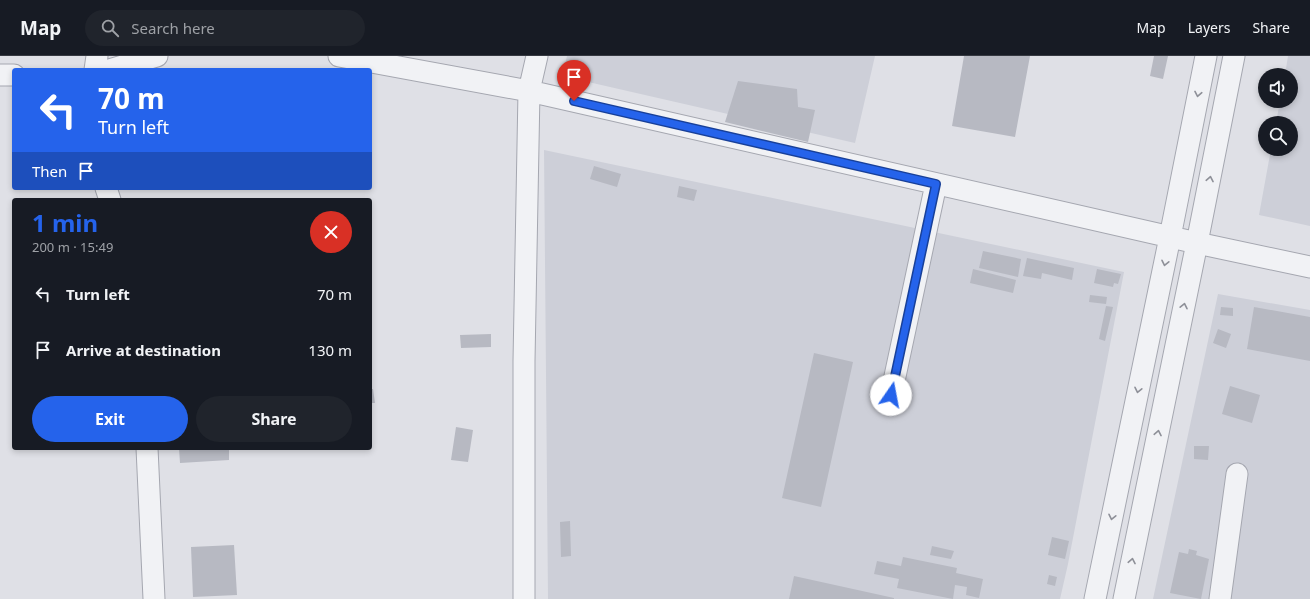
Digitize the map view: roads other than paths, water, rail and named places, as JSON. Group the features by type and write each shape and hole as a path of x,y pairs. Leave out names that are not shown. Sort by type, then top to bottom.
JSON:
{"street":[{"path":"95,68 97,56"},
{"path":"115,68 157,56"},
{"path":"339,56 529,91 1170,237 1310,267"},
{"path":"524,599 524,361 529,91 537,56"},
{"path":"1095,599 1206,56"},
{"path":"1124,599 1234,56"},
{"path":"0,75 12,75"},
{"path":"891,395 936,184"},
{"path":"147,450 154,599"},
{"path":"1220,599 1237,474"}]}
